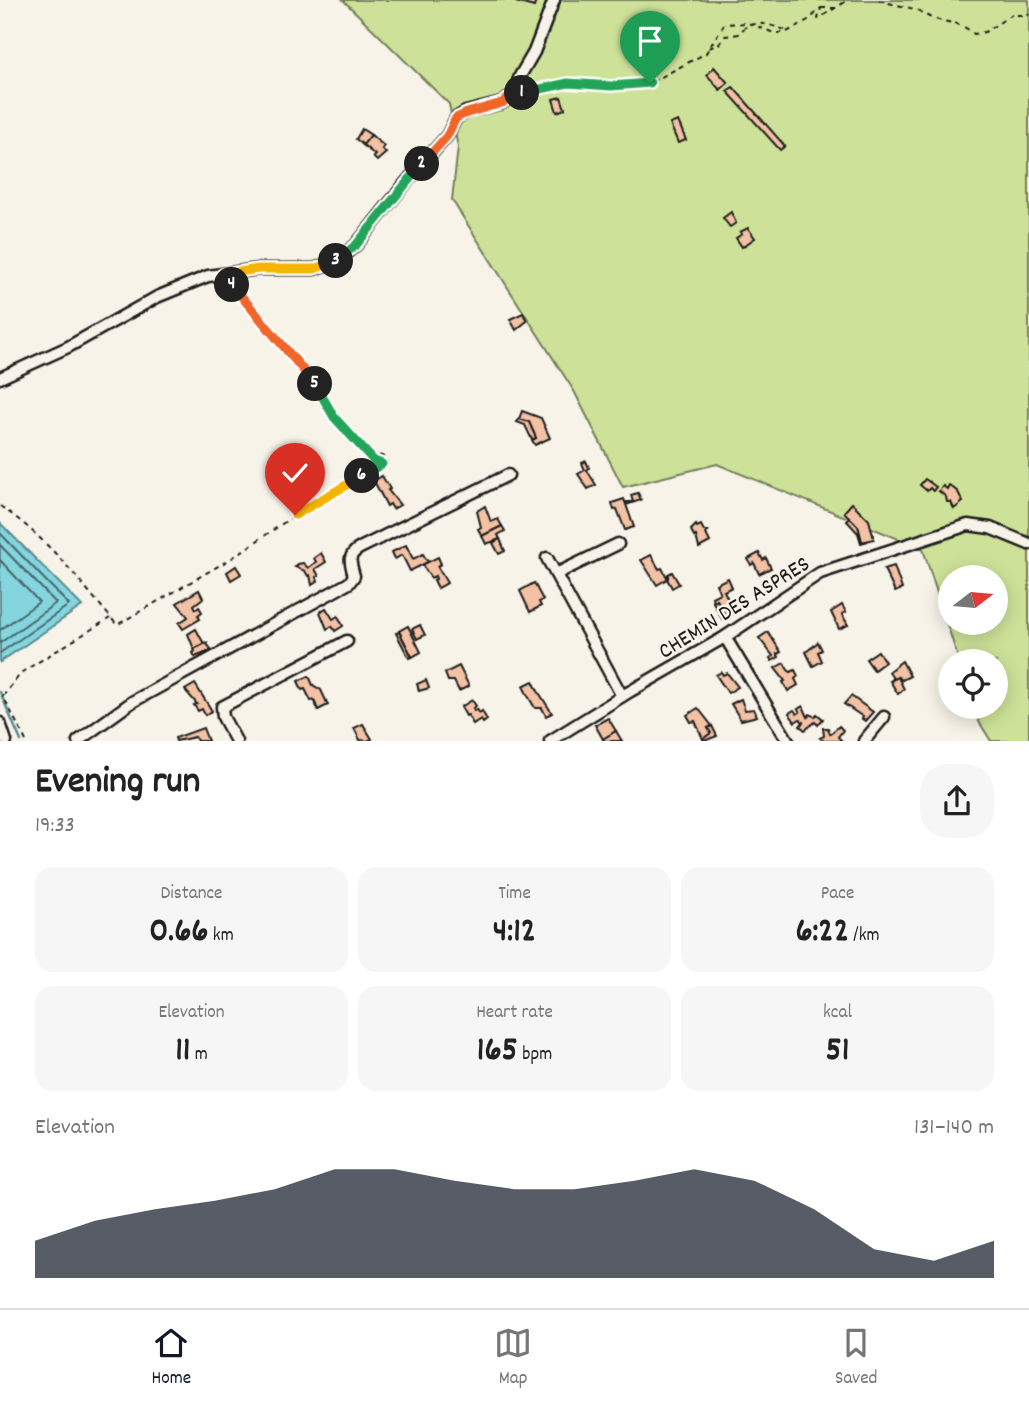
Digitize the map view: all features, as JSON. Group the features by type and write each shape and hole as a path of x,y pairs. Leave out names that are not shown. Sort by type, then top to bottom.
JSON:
{"street":[{"path":"0,378 68,347 157,297 208,276 259,269 314,269 338,260 356,245 447,136 456,118 502,103 513,95 534,52 554,0"},
{"path":"78,741 132,702 349,583 354,576 349,560 354,551 508,475"},
{"name":"CHEMIN DES ASPRES","path":"550,741 725,637 820,573 968,525 990,528 1029,544"},
{"path":"556,574 618,544"},
{"path":"547,558 622,696"},
{"path":"725,637 788,741"},
{"path":"236,741 223,718 222,707 347,641"},
{"path":"864,741 884,717"},
{"path":"0,723 6,741"}],"path":[{"path":"821,8 818,19 848,0"},
{"path":"879,0 904,9 919,10 931,18 949,20 974,34 985,32 1011,15 1029,15"},
{"path":"708,49 719,44 725,36 739,34 742,29 752,24 774,33 788,32 810,19 821,8 837,8"},
{"path":"513,95 568,83 611,86 650,83 706,53 724,24 775,26 788,32"},
{"path":"223,274 318,388 334,417 374,461 382,464"},
{"path":"0,506 25,522 68,565 117,625 232,558 295,515 387,462 385,457 368,452"},
{"path":"26,741 3,696 22,672 111,618"}],"green space":[{"path":"343,0 1029,0 1029,741 991,741 978,719 1008,719 1008,649 955,649 951,635 1008,635 1008,565 938,565 938,596 923,549 717,464 623,487 574,391 452,200 458,147 449,104"}],"water":[{"path":"0,523 82,606 0,662"}],"building":[{"path":"536,1 534,7 516,2"},
{"path":"714,67 728,83 720,90 707,75"},
{"path":"733,87 785,146 780,150 727,91"},
{"path":"561,97 565,109 557,112 553,99"},
{"path":"678,121 686,140 678,143 670,124"},
{"path":"362,129 371,135 363,145 356,139"},
{"path":"371,135 384,146 382,149 386,153 377,161 373,157 375,155 363,145"},
{"path":"731,212 736,223 730,227 723,218"},
{"path":"748,228 755,238 742,247 736,238"},
{"path":"523,313 527,321 516,330 510,319"},
{"path":"522,411 541,418 550,438 535,445 532,440 536,438 529,422 519,419"},
{"path":"519,419 529,422 536,438 532,440 525,425 517,422"},
{"path":"586,461 589,468 587,470 596,485 588,489 578,474 585,470 582,463"},
{"path":"382,476 390,489 388,490 400,505 393,509 390,504 387,506 374,481"},
{"path":"925,479 936,487 933,491 930,488 927,491 920,485"},
{"path":"949,485 958,492 963,502 954,509 951,502 947,502 946,497 939,491 943,486 947,489"},
{"path":"638,493 641,500 626,505 625,502 633,502 631,495"},
{"path":"624,499 634,527 625,530 612,503"},
{"path":"852,503 869,520 874,539 862,542 858,526 844,512"},
{"path":"485,506 491,522 498,519 502,526 482,536 478,529 481,527 477,511"},
{"path":"850,518 858,526 862,542 868,541 861,543 858,533 847,521"},
{"path":"696,525 701,525 704,531 708,531 706,534 710,542 699,548 696,536 694,537 691,530"},
{"path":"502,526 505,531 498,535 500,539 486,544 482,536"},
{"path":"500,539 505,551 499,554 493,543"},
{"path":"406,545 413,559 423,554 428,562 410,571 402,555 395,559 392,552"},
{"path":"321,553 326,562 315,569 319,576 316,577 318,581 312,585 310,575 295,567 303,563 308,568 316,562 314,558"},
{"path":"759,553 763,560 766,558 771,568 759,574 754,563 751,565 748,559"},
{"path":"651,555 668,579 668,574 672,572 679,584 672,588 667,579 657,585 641,560"},
{"path":"438,557 441,564 437,566 447,583 438,588 435,576 431,578 422,565"},
{"path":"236,566 241,574 231,580 227,572"},
{"path":"894,566 902,589 895,592 884,569"},
{"path":"728,578 732,587 724,591 735,613 726,617 717,600 714,602 712,597 720,593 716,584"},
{"path":"534,583 543,600 539,602 541,606 530,612 520,591"},
{"path":"199,590 203,598 194,605 202,612 198,615 200,619 183,629 179,623 188,617 177,603"},
{"path":"717,600 726,617 722,619 713,602"},
{"path":"842,605 846,612 842,614 848,625 839,629 831,612"},
{"path":"326,608 333,619 338,616 343,626 335,631 332,626 327,629 320,612"},
{"path":"420,625 425,635 417,639 412,629"},
{"path":"408,626 421,652 412,657 399,631"},
{"path":"196,629 206,643 194,649 188,634"},
{"path":"399,632 412,657 409,658 396,633"},
{"path":"768,632 781,652 777,654 779,657 772,661 770,658 773,656 759,638"},
{"path":"818,642 822,650 818,652 822,661 813,666 806,652"},
{"path":"206,643 212,650 195,657 194,649"},
{"path":"878,651 885,662 874,670 866,659"},
{"path":"902,661 910,676 902,680 898,677 893,679 889,671"},
{"path":"784,663 788,670 795,670 798,676 795,679 798,685 788,691 783,682 785,681 775,668"},
{"path":"459,666 469,686 459,691 454,681 448,681 445,673"},
{"path":"721,672 723,675 727,673 738,687 728,693 716,675"},
{"path":"309,676 313,685 321,690 328,705 318,710 314,700 311,701 298,681"},
{"path":"898,677 904,689 898,694 890,681"},
{"path":"426,680 429,688 419,691 417,684"},
{"path":"533,681 552,713 546,716 542,708 535,708 523,686"},
{"path":"195,684 212,711 205,715 202,709 198,711 194,705 197,704 185,690"},
{"path":"851,696 873,712 865,721 844,704"},
{"path":"741,699 745,710 754,709 757,716 741,720 731,704"},
{"path":"472,700 476,706 474,711 482,711 487,720 483,723 481,719 473,724 461,707"},
{"path":"803,706 808,717 810,714 815,717 817,714 823,719 818,725 815,722 805,730 800,726 803,722 800,719 795,722 789,713 794,710 797,714 800,712 798,709"},
{"path":"698,708 712,726 708,728 711,733 703,739 695,721 691,722 687,715"},
{"path":"608,718 616,731 603,739 595,725"},
{"path":"363,724 372,739 360,740 354,728"},
{"path":"712,726 717,736 704,741 711,733 708,728"},
{"path":"839,726 843,730 838,737 842,741 824,741 820,738 824,736 823,728 828,728 830,734"},
{"path":"203,728 208,741 197,741 195,737 176,741 175,738"},
{"path":"616,731 622,741 604,741 603,739"}],"waterway":[{"path":"0,692 21,741"}],"route":[{"path":"295,515 382,464 374,461 334,417 318,388 223,274 259,269 314,269 338,260 356,245 447,136 456,118 467,113 502,103 513,95 568,83 611,86 650,83"}]}
